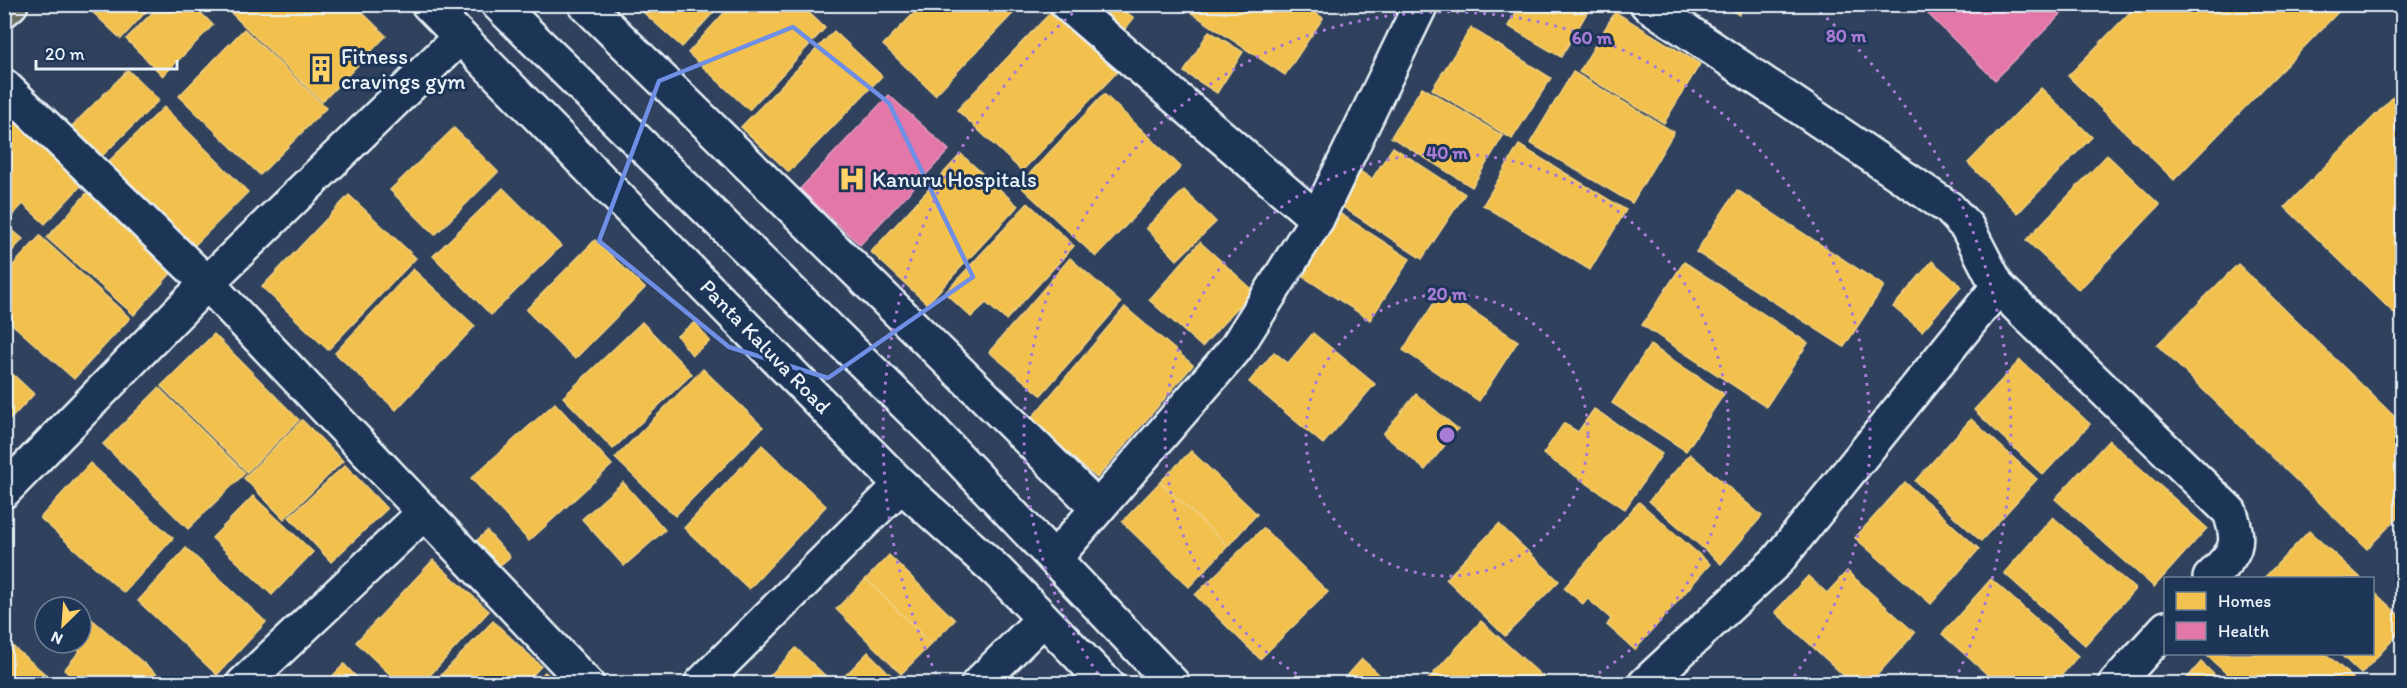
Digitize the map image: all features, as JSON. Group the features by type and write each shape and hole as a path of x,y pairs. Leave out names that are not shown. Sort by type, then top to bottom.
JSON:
{"main road":[{"path":"4,10 10,4"}],"street":[{"name":"Panta Kaluva Road","path":"428,4 738,316 901,485 997,571 1107,684"},
{"path":"498,4 933,431 1173,684"},
{"path":"585,4 1096,507"},
{"path":"1067,4 1317,219"},
{"path":"1054,558 1236,348 1317,219 1421,4"},
{"path":"1647,4 1949,208 1967,227 1998,287 2230,512 2237,534 2233,554 2212,577"},
{"path":"4,491 207,283 460,36"},
{"path":"4,86 207,283 588,684"},
{"path":"1645,684 1777,561 1998,287"},
{"path":"700,684 901,485"},
{"path":"243,684 424,513"},
{"path":"978,684 1043,619"},
{"path":"2115,684 2164,630"}],"highlighted area":[{"path":"793,27 889,103 973,277 828,378 729,347 599,241 659,81"}],"building: Homes":[{"path":"84,4 153,4 121,39"},
{"path":"161,4 192,4 213,25 163,76 126,39"},
{"name":"Fitness cravings gym","path":"222,4 354,4 386,36 322,102"},
{"path":"634,4 721,4 682,47"},
{"path":"732,4 800,4 825,28 749,110 688,53"},
{"path":"923,4 1022,4 935,95 883,45"},
{"path":"1097,4 1115,4 1134,18 1118,38 1089,16"},
{"path":"1178,4 1302,4 1323,18 1285,75"},
{"path":"1521,4 1588,4 1591,6 1561,57 1508,26"},
{"path":"1722,4 1745,4 1739,15"},
{"path":"2138,4 2346,4 2174,180 2068,76"},
{"path":"1055,8 1120,69 1022,171 957,110"},
{"path":"1615,12 1700,64 1664,123 1579,72"},
{"path":"1471,28 1551,78 1512,139 1432,89"},
{"path":"244,29 326,108 260,175 179,96"},
{"path":"834,31 882,76 789,172 741,127"},
{"path":"1209,31 1243,52 1217,93 1184,72"},
{"path":"128,70 159,100 97,161 67,131"},
{"path":"1573,72 1674,132 1632,203 1530,143"},
{"path":"1422,87 1503,136 1472,187 1391,137"},
{"path":"2041,88 2092,137 2018,213 1968,163"},
{"path":"1104,94 1181,167 1096,257 1019,185"},
{"path":"2395,95 2402,102 2402,321 2285,207"},
{"path":"164,107 248,192 188,252 102,168"},
{"path":"25,113 91,175 45,224 23,204 12,216 4,209 4,134"},
{"path":"454,128 498,172 435,235 390,190"},
{"path":"1519,145 1626,210 1590,270 1483,205"},
{"path":"1393,147 1465,194 1422,259 1335,202 1357,169 1372,179"},
{"path":"961,154 1018,206 927,304 871,252"},
{"path":"2107,155 2160,205 2079,290 2026,240"},
{"path":"93,186 180,263 134,315 47,238"},
{"path":"503,188 561,246 491,315 433,256"},
{"path":"1184,190 1216,222 1177,260 1146,228"},
{"path":"1737,190 1884,286 1844,347 1696,252"},
{"path":"349,195 416,258 328,350 262,287"},
{"path":"1028,203 1074,246 1006,320 986,303 971,317 945,293"},
{"path":"1339,213 1410,259 1370,320 1299,274"},
{"path":"4,223 23,239 4,260"},
{"path":"40,236 130,318 74,379 4,317 4,275"},
{"path":"595,240 645,288 575,359 526,310"},
{"path":"1200,242 1253,290 1202,347 1149,300"},
{"path":"1070,258 1121,303 1041,395 989,352"},
{"path":"1932,261 1961,286 1922,331 1893,307"},
{"path":"1684,262 1808,343 1766,407 1642,325"},
{"path":"2238,264 2402,424 2402,513 2367,549 2157,345"},
{"path":"413,269 475,326 396,410 335,353"},
{"path":"1442,291 1518,341 1479,401 1403,350"},
{"path":"1125,307 1193,365 1097,478 1029,421"},
{"path":"642,322 692,374 613,449 563,397"},
{"path":"695,322 710,341 692,355 677,336"},
{"path":"1313,333 1375,384 1323,444 1249,382 1274,352 1288,363"},
{"path":"214,334 299,420 247,472 161,386"},
{"path":"1650,345 1724,394 1686,451 1612,403"},
{"path":"2020,360 2090,424 2043,475 1974,410"},
{"path":"4,366 34,394 4,426"},
{"path":"703,369 763,427 675,516 615,458"},
{"path":"159,388 245,473 188,529 103,444"},
{"path":"1416,394 1458,429 1425,470 1383,434"},
{"path":"555,403 612,465 529,541 471,478"},
{"path":"1594,409 1662,454 1625,509 1543,454 1564,423 1578,432"},
{"path":"1971,419 2037,479 1981,541 1915,481"},
{"path":"302,420 343,461 284,519 244,478"},
{"path":"2109,440 2207,528 2154,587 2055,499"},
{"path":"762,445 826,506 749,589 684,528"},
{"path":"1191,451 1257,514 1228,546 1160,482"},
{"path":"1690,454 1762,516 1721,564 1649,501"},
{"path":"90,463 173,538 124,593 40,518"},
{"path":"345,465 387,509 331,562 289,517"},
{"path":"623,482 665,530 624,566 582,519"},
{"path":"1160,482 1228,546 1189,587 1122,522"},
{"path":"1905,482 1979,549 1931,604 1855,538"},
{"path":"253,496 313,552 272,595 212,538"},
{"path":"1639,502 1710,564 1635,650 1607,625 1611,619 1588,599 1583,604 1564,588"},
{"path":"2053,517 2135,589 2085,645 2004,573"},
{"path":"1499,524 1559,581 1505,636 1446,579"},
{"path":"1263,528 1328,592 1260,659 1195,595"},
{"path":"487,531 510,557 497,568 474,543"},
{"path":"2309,531 2360,577 2265,577"},
{"path":"186,548 266,622 217,675 138,601"},
{"path":"889,555 955,620 931,644 866,579"},
{"path":"433,560 489,611 422,684 400,684 356,642"},
{"path":"1847,571 1915,633 1869,684 1853,684 1775,612 1808,576 1827,593"},
{"path":"866,579 931,644 901,674 836,609"},
{"path":"1991,579 2078,656 2054,684 1998,684 1942,634"},
{"path":"2374,592 2402,618 2402,630 2361,674 2341,655 2374,655"},
{"path":"93,620 167,683 80,684 64,670 77,655 93,655"},
{"path":"493,621 541,666 525,684 448,684 440,676"},
{"path":"1481,621 1551,684 1424,684"},
{"path":"4,639 57,684 4,684"},
{"path":"796,648 833,683 762,684"},
{"path":"868,652 900,684 837,684"},
{"path":"2206,655 2327,655 2353,678 2348,684 2238,684"},
{"path":"1362,659 1390,684 1340,684"},
{"path":"2201,662 2224,684 2182,684"},
{"path":"344,664 363,684 325,684"},
{"path":"545,672 557,684 533,684"}],"building: Health":[{"path":"1918,4 2071,4 1995,80"},
{"path":"889,95 949,150 860,245 800,189"}],"place":[{"name":"Fitness cravings gym","path":"321,69"},
{"name":"Kanuru Hospitals","path":"852,179"}]}
